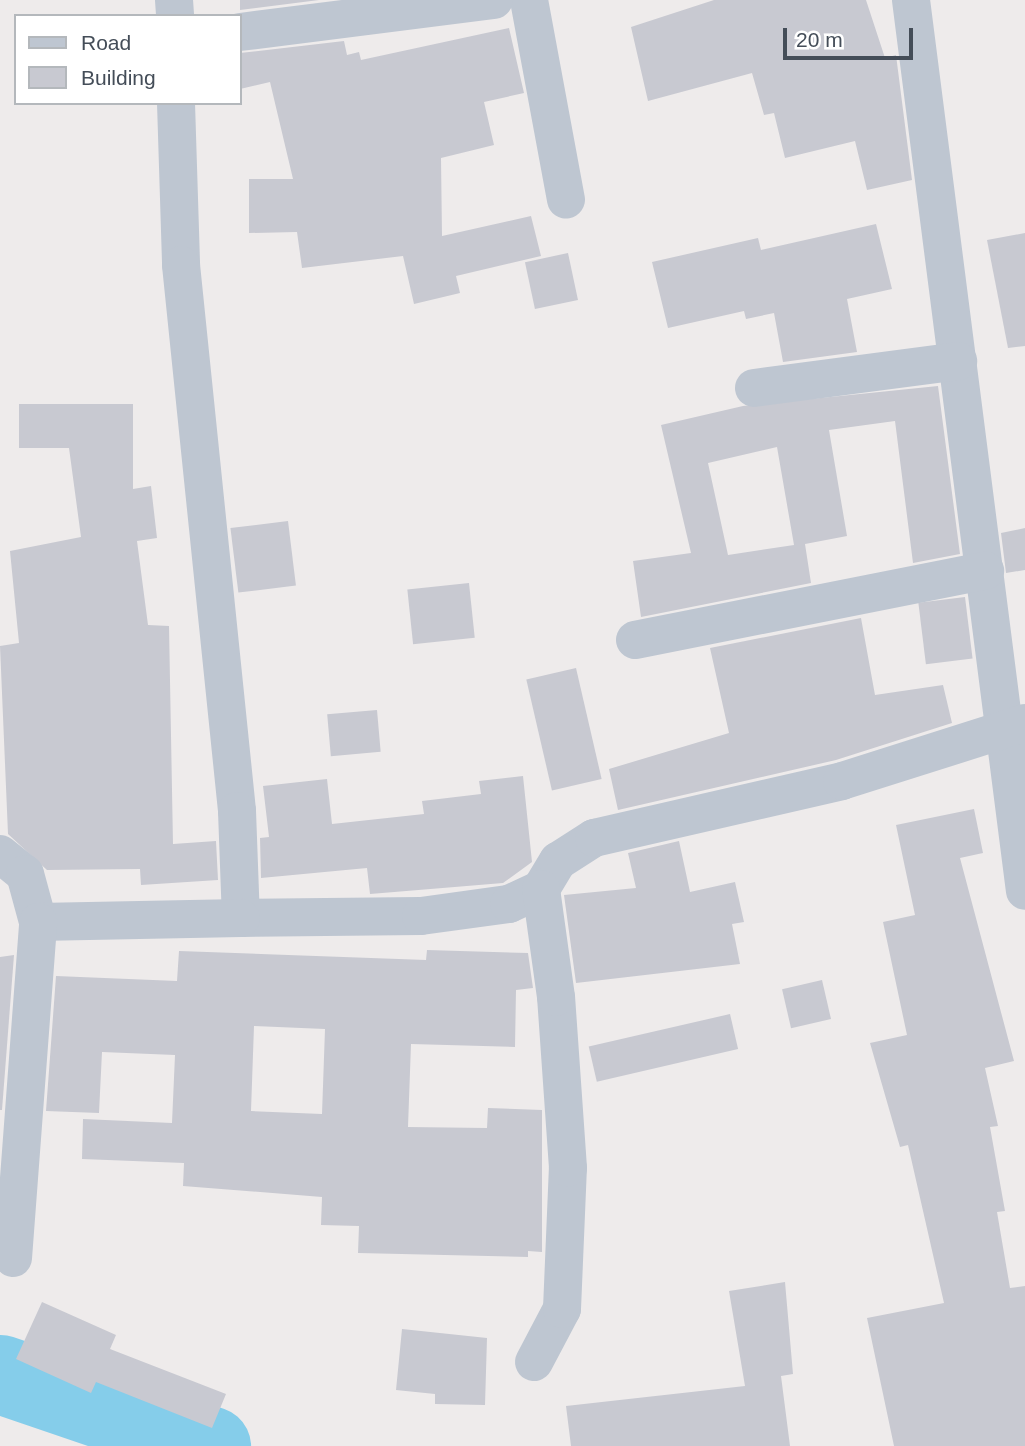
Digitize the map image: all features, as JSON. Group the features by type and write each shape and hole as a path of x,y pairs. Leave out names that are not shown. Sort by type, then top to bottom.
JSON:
{"street":[{"path":"242,32 494,0"},
{"path":"529,0 566,200"},
{"path":"911,0 985,571 1015,725 1025,891"},
{"path":"176,105 181,265 237,811 241,918"},
{"path":"754,388 958,361"},
{"path":"635,640 985,571"},
{"path":"38,922 421,916 509,904 541,889 558,861 594,838 866,775 1015,725"},
{"path":"0,854 25,874 38,922 13,1258"},
{"path":"534,1362 562,1309 568,1167 541,889"}],"building":[{"path":"240,0 319,0 240,10"},
{"path":"714,0 866,0 885,58 896,55 912,180 867,190 855,141 785,158 774,113 764,115 752,73 648,101 631,27"},
{"path":"509,28 524,93 484,102 494,145 441,158 442,236 531,216 541,256 456,276 460,293 414,304 403,256 302,268 297,232 249,233 249,179 293,179 270,82 242,89 242,53 344,41 347,55 359,52 361,60"},
{"path":"876,224 892,289 847,299 857,352 783,362 774,313 746,319 744,311 668,328 652,262 758,238 761,250"},
{"path":"1025,233 1025,346 1008,348 987,240"},
{"path":"568,253 578,300 535,309 525,262"},
{"path":"938,386 960,554 913,563 895,421 829,430 847,536 805,544 811,583 641,617 633,561 691,553 661,425 743,406","holes":["777,447 794,545 728,555 708,463"]},
{"path":"19,404 133,404 133,489 151,486 157,538 137,541 148,625 169,626 173,844 216,841 218,880 141,885 140,869 47,870 8,834 0,646 19,643 10,551 81,537 69,448 19,448"},
{"path":"288,521 296,586 238,593 230,528"},
{"path":"1025,528 1025,570 1006,573 1001,533"},
{"path":"469,583 475,638 413,644 407,589"},
{"path":"965,597 973,659 926,664 918,603"},
{"path":"861,618 875,695 943,685 952,723 836,760 618,810 609,769 729,733 710,648"},
{"path":"576,668 602,779 552,791 526,679"},
{"path":"377,710 381,752 331,756 327,714"},
{"path":"523,776 532,862 503,883 370,894 367,868 261,878 260,838 269,837 263,786 327,779 332,824 424,814 422,801 481,794 479,781"},
{"path":"974,809 983,853 960,858 1014,1061 985,1068 998,1126 990,1127 1005,1211 997,1212 1010,1288 1025,1286 1025,1446 894,1446 867,1318 944,1303 908,1145 900,1147 870,1043 907,1035 883,922 915,915 896,825"},
{"path":"679,841 690,892 735,882 744,922 732,924 740,964 576,983 564,895 636,888 628,853"},
{"path":"427,950 528,953 533,988 516,990 515,1047 411,1044 408,1127 487,1128 488,1108 542,1110 542,1252 528,1251 528,1257 358,1253 359,1226 321,1225 322,1197 183,1186 184,1163 82,1159 83,1119 172,1123 175,1055 102,1052 99,1113 46,1111 56,976 177,981 179,951 426,960","holes":["254,1026 325,1029 322,1114 251,1111"]},
{"path":"14,955 2,1110 0,1110 0,957"},
{"path":"822,980 831,1019 791,1028 782,989"},
{"path":"730,1014 738,1049 597,1082 589,1047"},
{"path":"785,1282 793,1374 781,1376 790,1446 571,1446 566,1406 745,1386 729,1291"},
{"path":"42,1302 116,1335 110,1349 226,1394 212,1428 96,1382 91,1393 16,1359"},
{"path":"402,1329 487,1338 485,1405 435,1404 435,1394 396,1390"}],"waterway":[{"path":"0,1374 211,1446"}]}
